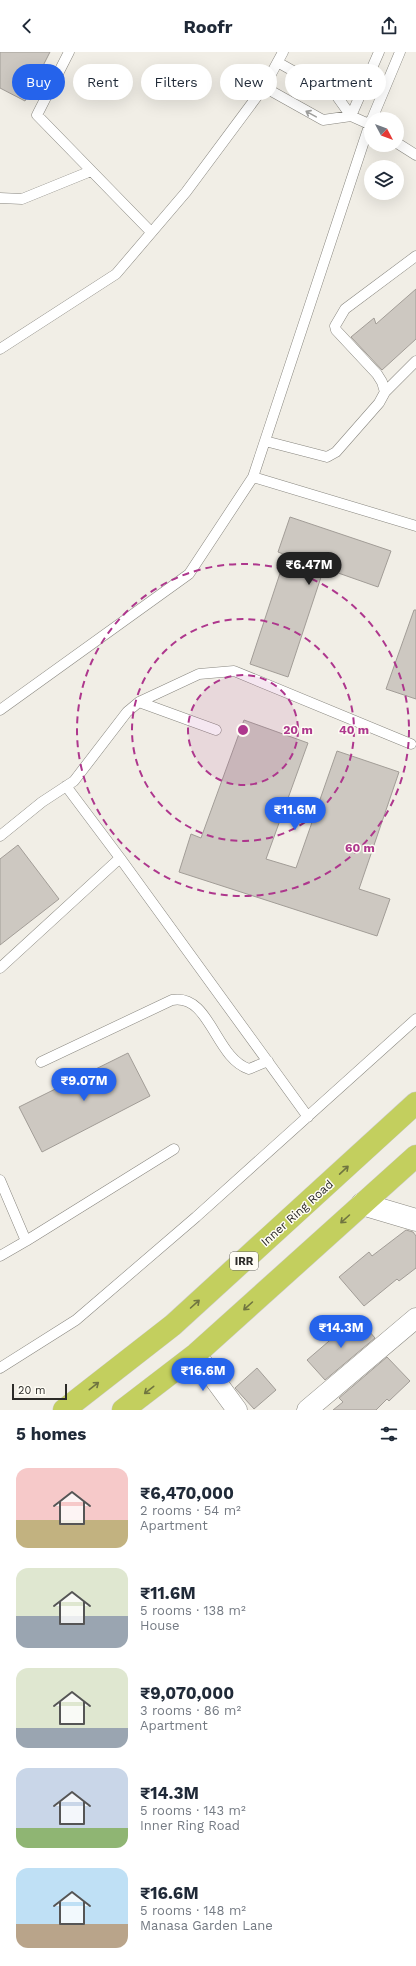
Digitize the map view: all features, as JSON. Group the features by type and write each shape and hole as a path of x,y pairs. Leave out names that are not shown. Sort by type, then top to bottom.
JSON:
{"highway":[{"name":"Inner Ring Road","path":"64,1410 173,1324 416,1103"},
{"path":"123,1410 196,1354 416,1156"}],"street":[{"path":"362,1204 416,1220"},
{"path":"307,1410 413,1326"},
{"path":"196,1354 237,1410"}],"lane":[{"path":"69,52 37,115 151,232"},
{"path":"277,66 283,52"},
{"path":"351,116 379,52"},
{"path":"375,112 400,52"},
{"path":"279,63 336,95 351,116"},
{"path":"277,94 323,120 351,116 364,120"},
{"path":"0,349 116,274 186,192 254,100"},
{"path":"0,710 189,574 253,477 364,143"},
{"path":"404,147 416,155"},
{"path":"0,198 22,199 91,171"},
{"path":"385,392 382,382 377,374 336,330 335,326 345,309 416,256"},
{"path":"265,442 327,457 336,452 379,403 385,392 416,361"},
{"path":"253,477 416,526"},
{"path":"0,836 42,802 74,781 127,712 139,702 199,674 234,671 410,744"},
{"path":"139,702 216,730"},
{"path":"66,786 308,1117"},
{"path":"0,968 120,858"},
{"path":"41,1062 178,998 188,1001 209,1020 216,1037 234,1062 249,1069 268,1061"},
{"path":"0,1368 76,1320 196,1217 416,1019"},
{"path":"0,1256 26,1242 174,1149"},
{"path":"0,1180 26,1242"}],"building":[{"path":"0,52 50,52 44,64 12,64 12,94 0,88"},
{"path":"416,289 416,339 382,370 351,337 374,318 376,324"},
{"path":"290,517 391,551 378,587 324,568 288,677 250,664 286,555 278,552"},
{"path":"414,610 416,610 416,699 386,689"},
{"path":"244,720 308,743 266,859 296,868 337,751 399,772 359,889 390,899 377,936 179,872 191,834 201,838"},
{"path":"18,845 59,899 0,945 0,859"},
{"path":"128,1053 150,1096 42,1152 19,1107"},
{"path":"406,1230 413,1232 416,1236 416,1268 399,1281 397,1279 364,1306 339,1277 369,1252 372,1256"},
{"path":"357,1317 375,1338 325,1380 307,1360"},
{"path":"387,1357 410,1381 389,1401 387,1399 376,1410 333,1410 343,1402 339,1398"},
{"path":"257,1368 276,1390 254,1409 235,1388"}]}
